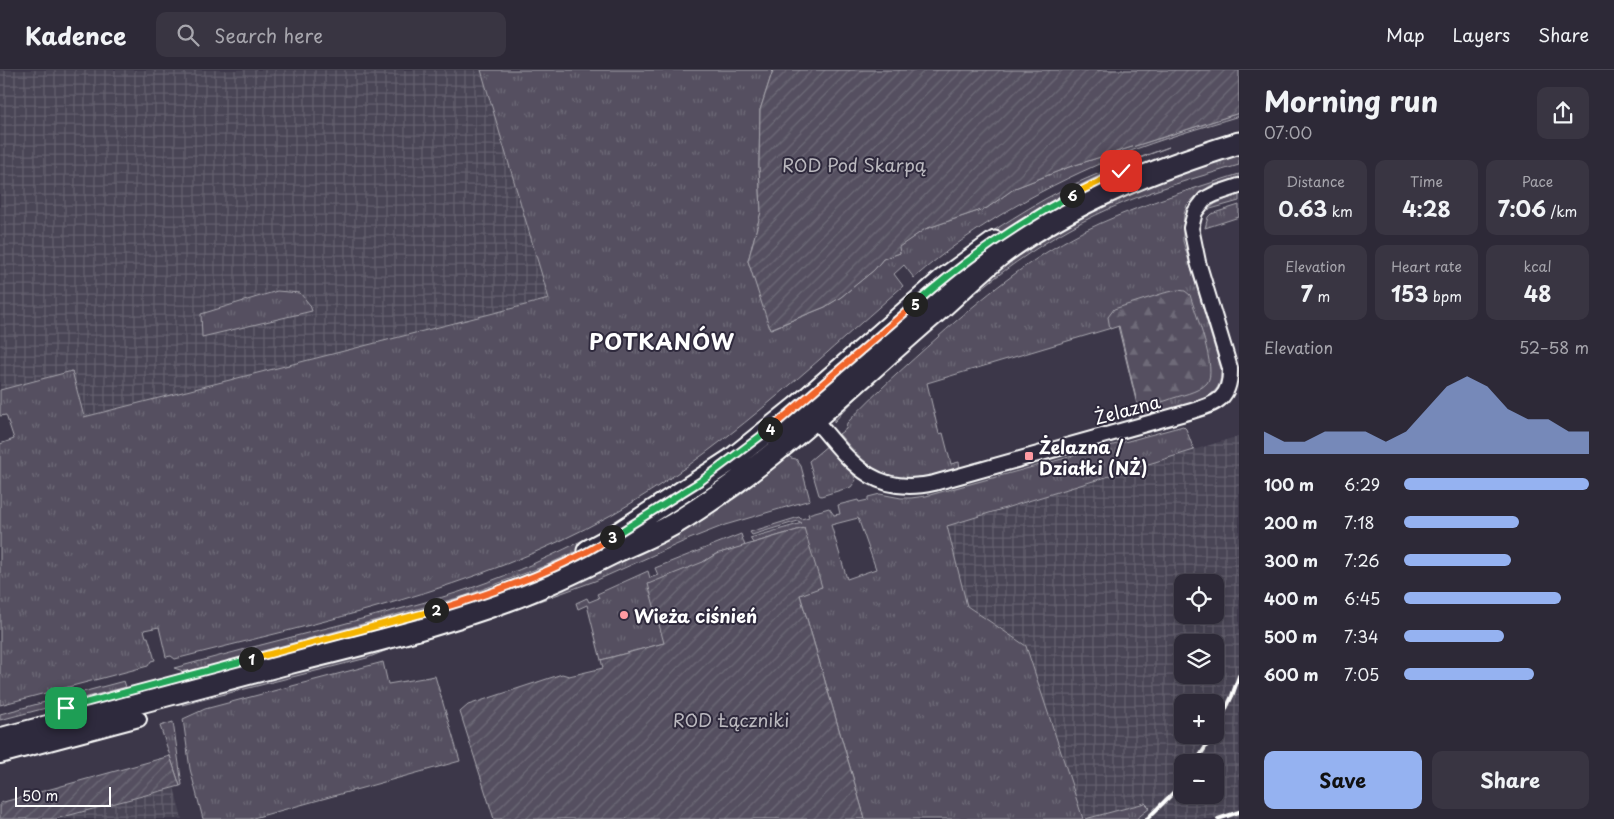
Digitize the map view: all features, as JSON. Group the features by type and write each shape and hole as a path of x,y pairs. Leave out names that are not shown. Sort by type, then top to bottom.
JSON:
{"main road":[{"path":"0,739 459,617 529,592 648,538 677,522 746,474 944,279 1024,223 1068,197 1121,171 1160,155 1239,129"},
{"path":"0,725 437,610 483,595 571,560 610,539 808,411 949,300 981,270 1017,244 1074,209 1122,185 1176,164 1239,143"}],"street":[{"name":"Żelazna","path":"808,411 846,456 863,472 875,479 890,484 911,487 1215,403 1226,392 1230,368 1198,262 1193,242 1192,224 1195,212 1205,199 1239,186"},
{"path":"0,756 139,720"}],"shaded area":[{"path":"0,70 481,70 549,299 84,417 72,372 0,390"},
{"path":"1239,436 1239,819 1154,819 1158,816 1145,803 1083,819 1026,646 967,606 947,526"},
{"path":"174,787 182,819 55,819"},
{"path":"1150,808 1158,816 1154,819 1136,819"}],"green space":[{"path":"481,70 773,70 760,110 759,165 761,212 748,261 771,329 825,307 841,297 874,270 883,259 900,253 898,247 925,229 987,208 1015,188 1069,167 1239,113 1239,116 1137,149 1040,192 962,240 914,278 904,265 894,274 903,286 763,408 689,465 651,491 611,515 560,541 507,564 453,584 398,601 175,659 171,656 166,657 159,627 144,630 155,660 151,661 148,666 0,705 0,444 14,439 6,415 0,416 0,390 72,371 84,417 549,299"},
{"name":"ROD Pod Skarpą","path":"773,70 1239,70 1239,113 1069,167 1015,188 987,208 925,229 899,247 900,253 883,259 874,270 841,297 825,307 770,329 748,261 761,212 759,165 760,110"},
{"path":"1169,147 1132,161 1078,186 1044,205 922,287 919,285 980,239 1045,199 1122,164"},
{"path":"1239,149 1239,165 1125,202 1081,222 1029,253 980,289 871,384 834,422 834,414 984,276 1104,200"},
{"path":"1239,174 1239,177 1210,186 1196,196 1187,205 1184,214 1183,241 1221,369 1219,383 1212,393 1182,407 1140,417 1118,326 927,383 939,434 943,433 951,464 959,462 960,468 938,475 915,479 891,477 863,460 839,434 846,429 847,423 869,400 938,337 989,293 1043,254 1082,232 1120,215"},
{"path":"1239,194 1239,201 1207,210 1215,204"},
{"path":"1239,205 1239,217 1205,228 1208,217 1211,214"},
{"path":"1178,290 1185,291 1190,295 1208,354 1210,376 1207,383 1199,389 1139,411 1119,326 1110,329 1108,317 1114,309"},
{"path":"277,291 300,293 310,305 312,311 202,337 201,314"},
{"path":"910,293 911,297 776,418 772,413"},
{"path":"761,422 765,427 581,549 547,565 465,596 190,671 174,668 425,602 504,576 565,549 624,518 707,464"},
{"path":"1183,426 1186,429 1194,450 947,526 967,606 1026,646 1083,819 865,819 800,595 804,528 753,543 750,538 802,523 798,521 752,535 750,532 799,517 801,519 809,517 808,514 829,508 834,515 840,514 838,505 858,500 859,502 868,500 868,497 880,494 901,498 926,496","holes":["858,518 876,569 847,579 831,525"]},
{"path":"828,445 856,480 851,487 821,496 819,495 809,461"},
{"path":"789,456 796,459 801,466 810,500 725,525 595,581 520,608 421,637 367,658 182,705 186,698 456,624 729,502"},
{"name":"ROD Łączniki","path":"804,528 822,587 800,595 865,819 494,819 460,712 468,705 562,674 569,676 603,668 601,660 664,643 648,584 703,562 716,554"},
{"path":"741,534 745,546 716,554 703,562 664,643 601,660 587,605 578,609 576,603 587,598 589,602 599,598 597,594 648,571 650,578 658,575 655,568"},
{"path":"383,662 388,684 435,676 460,761 250,819 203,819 190,769 183,719 205,709"},
{"path":"124,681 126,687 0,720 0,714"},
{"path":"173,722 182,785 180,786 160,726"},
{"path":"170,756 180,786 55,819 0,819 0,803"},
{"path":"1145,803 1150,808 1136,819 1085,819"}],"railway":[{"path":"1224,713 1239,676"},
{"path":"1201,754 1207,744"},
{"path":"1147,819 1174,792"},
{"path":"1218,819 1239,812"}],"place":[{"name":"Żelazna / Działki (NŻ)","path":"1029,456"},
{"name":"Wieża ciśnień","path":"624,615"}],"district":[{"name":"POTKANÓW","path":"662,340"}],"route":[{"path":"66,708 437,610 483,595 571,560 610,539 701,481 744,450 801,404 952,272 997,240 1068,197 1121,171"}]}
